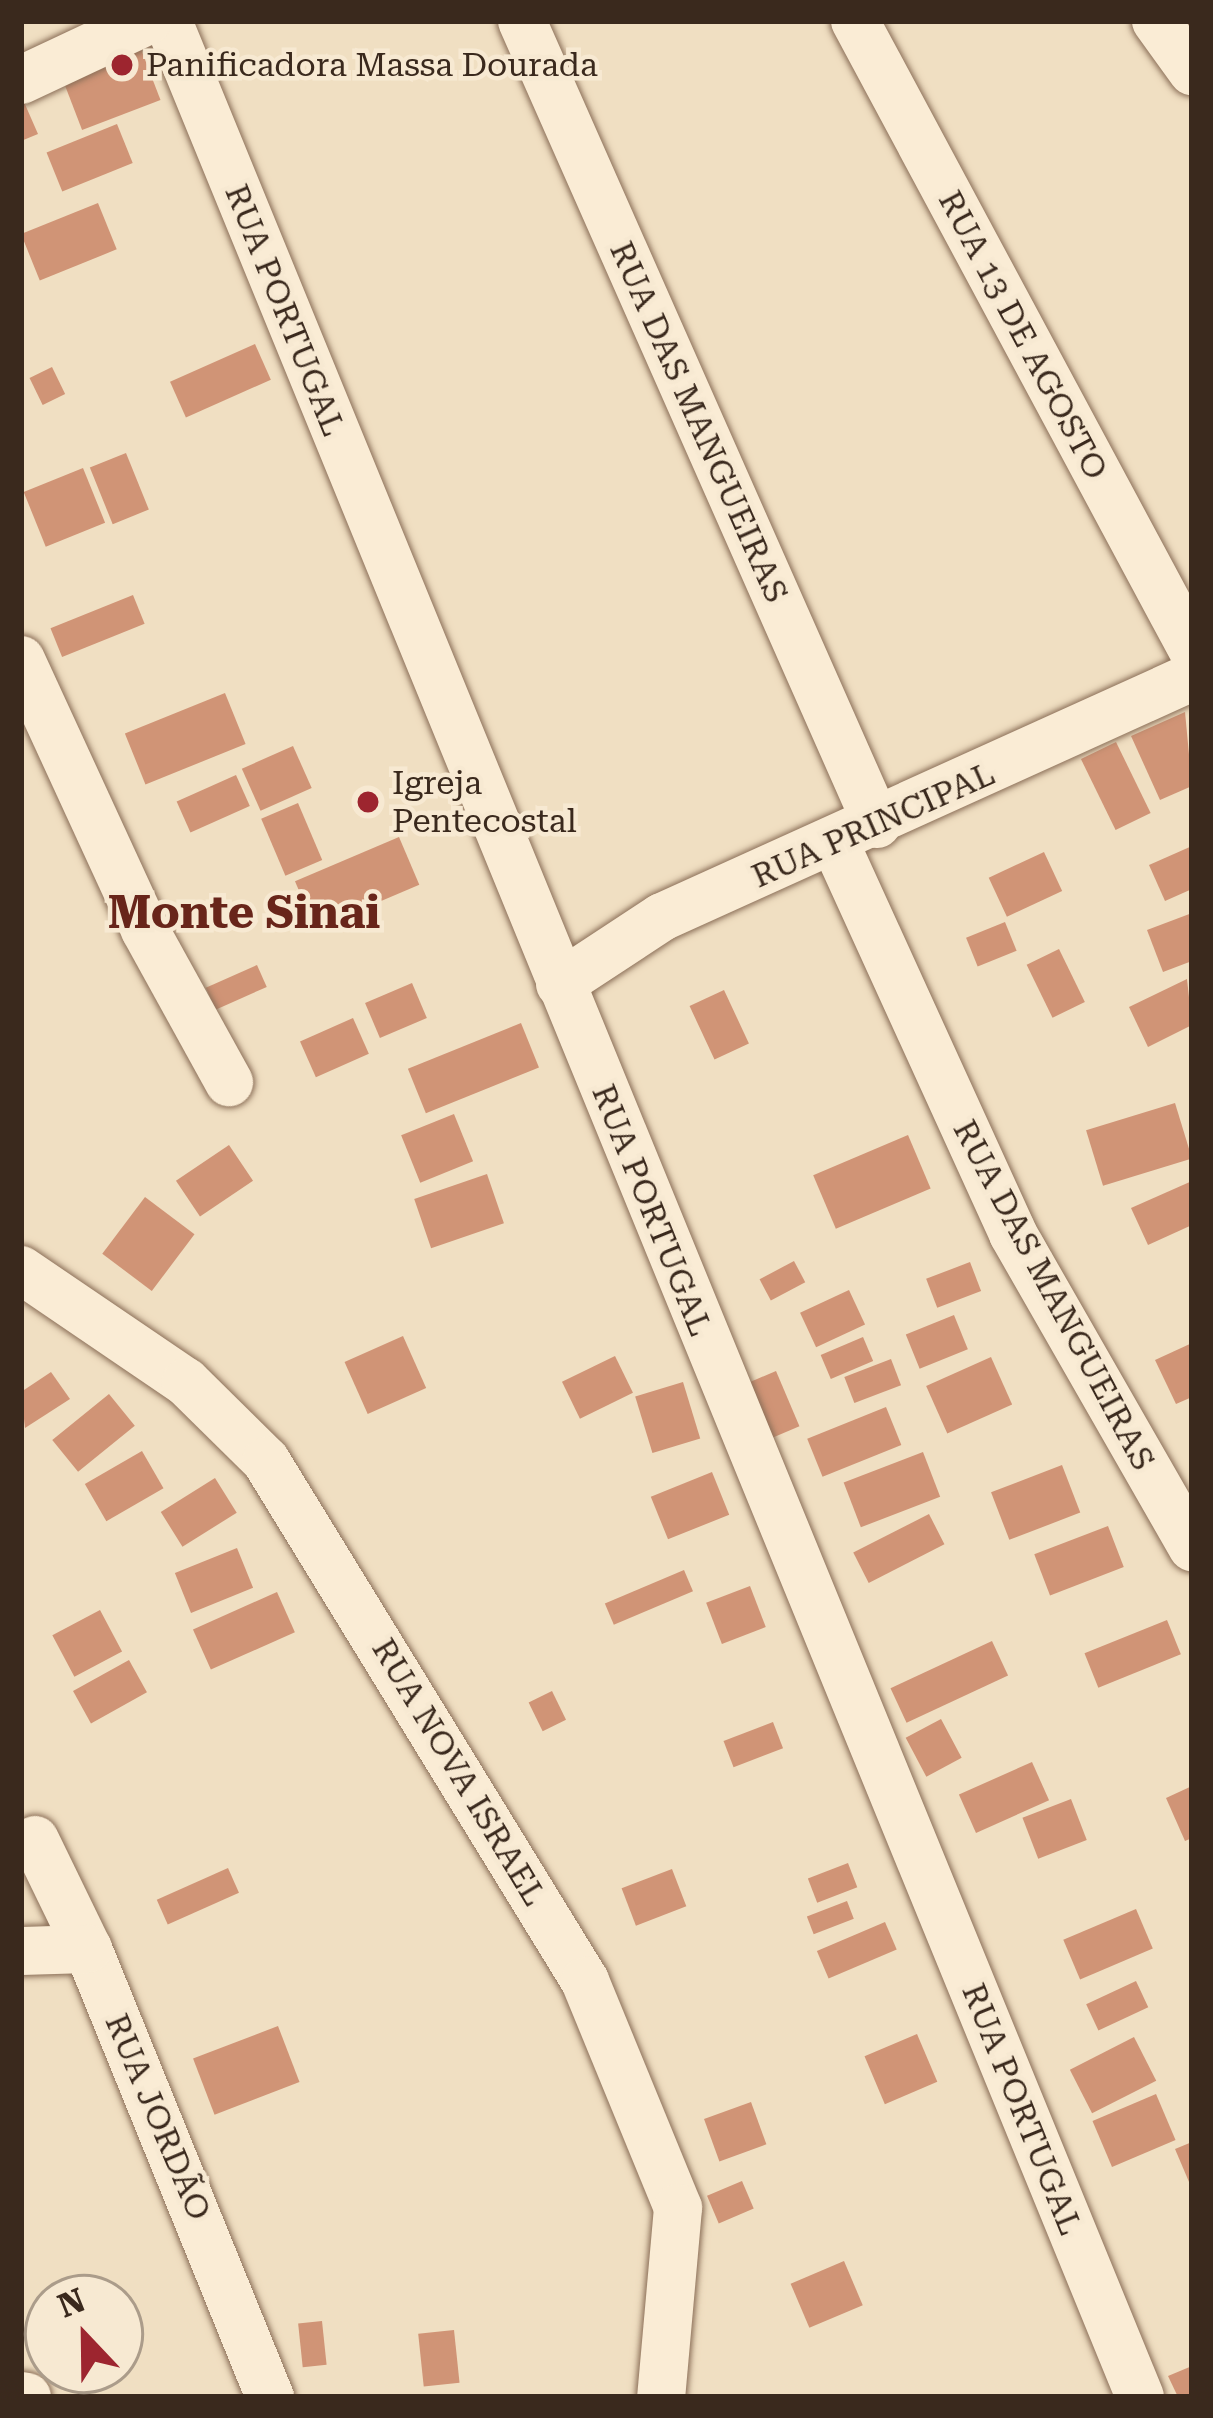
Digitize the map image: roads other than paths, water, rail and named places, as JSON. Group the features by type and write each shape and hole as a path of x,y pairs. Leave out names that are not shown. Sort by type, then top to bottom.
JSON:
{"street":[{"path":"21,80 147,21"},
{"name":"RUA PORTUGAL","path":"168,21 1140,2397"},
{"name":"RUA DAS MANGUEIRAS","path":"522,21 856,833 1013,1234 1192,1547"},
{"name":"RUA 13 DE AGOSTO","path":"854,21 1192,649"},
{"path":"1156,21 1192,71"},
{"path":"21,660 146,930 229,1082"},
{"name":"RUA PRINCIPAL","path":"560,984 662,917 856,833 1192,676"},
{"name":"RUA NOVA ISRAEL","path":"21,1270 186,1382 266,1461 585,1981 678,2208 661,2397"},
{"name":"RUA JORDÃO","path":"35,1840 88,1949 270,2397"},
{"path":"21,1951 88,1949"}],"place":[{"name":"Panificadora Massa Dourada","path":"122,65"},
{"name":"Igreja Pentecostal","path":"368,802"}],"district":[{"name":"Monte Sinai","path":"244,913"}]}
